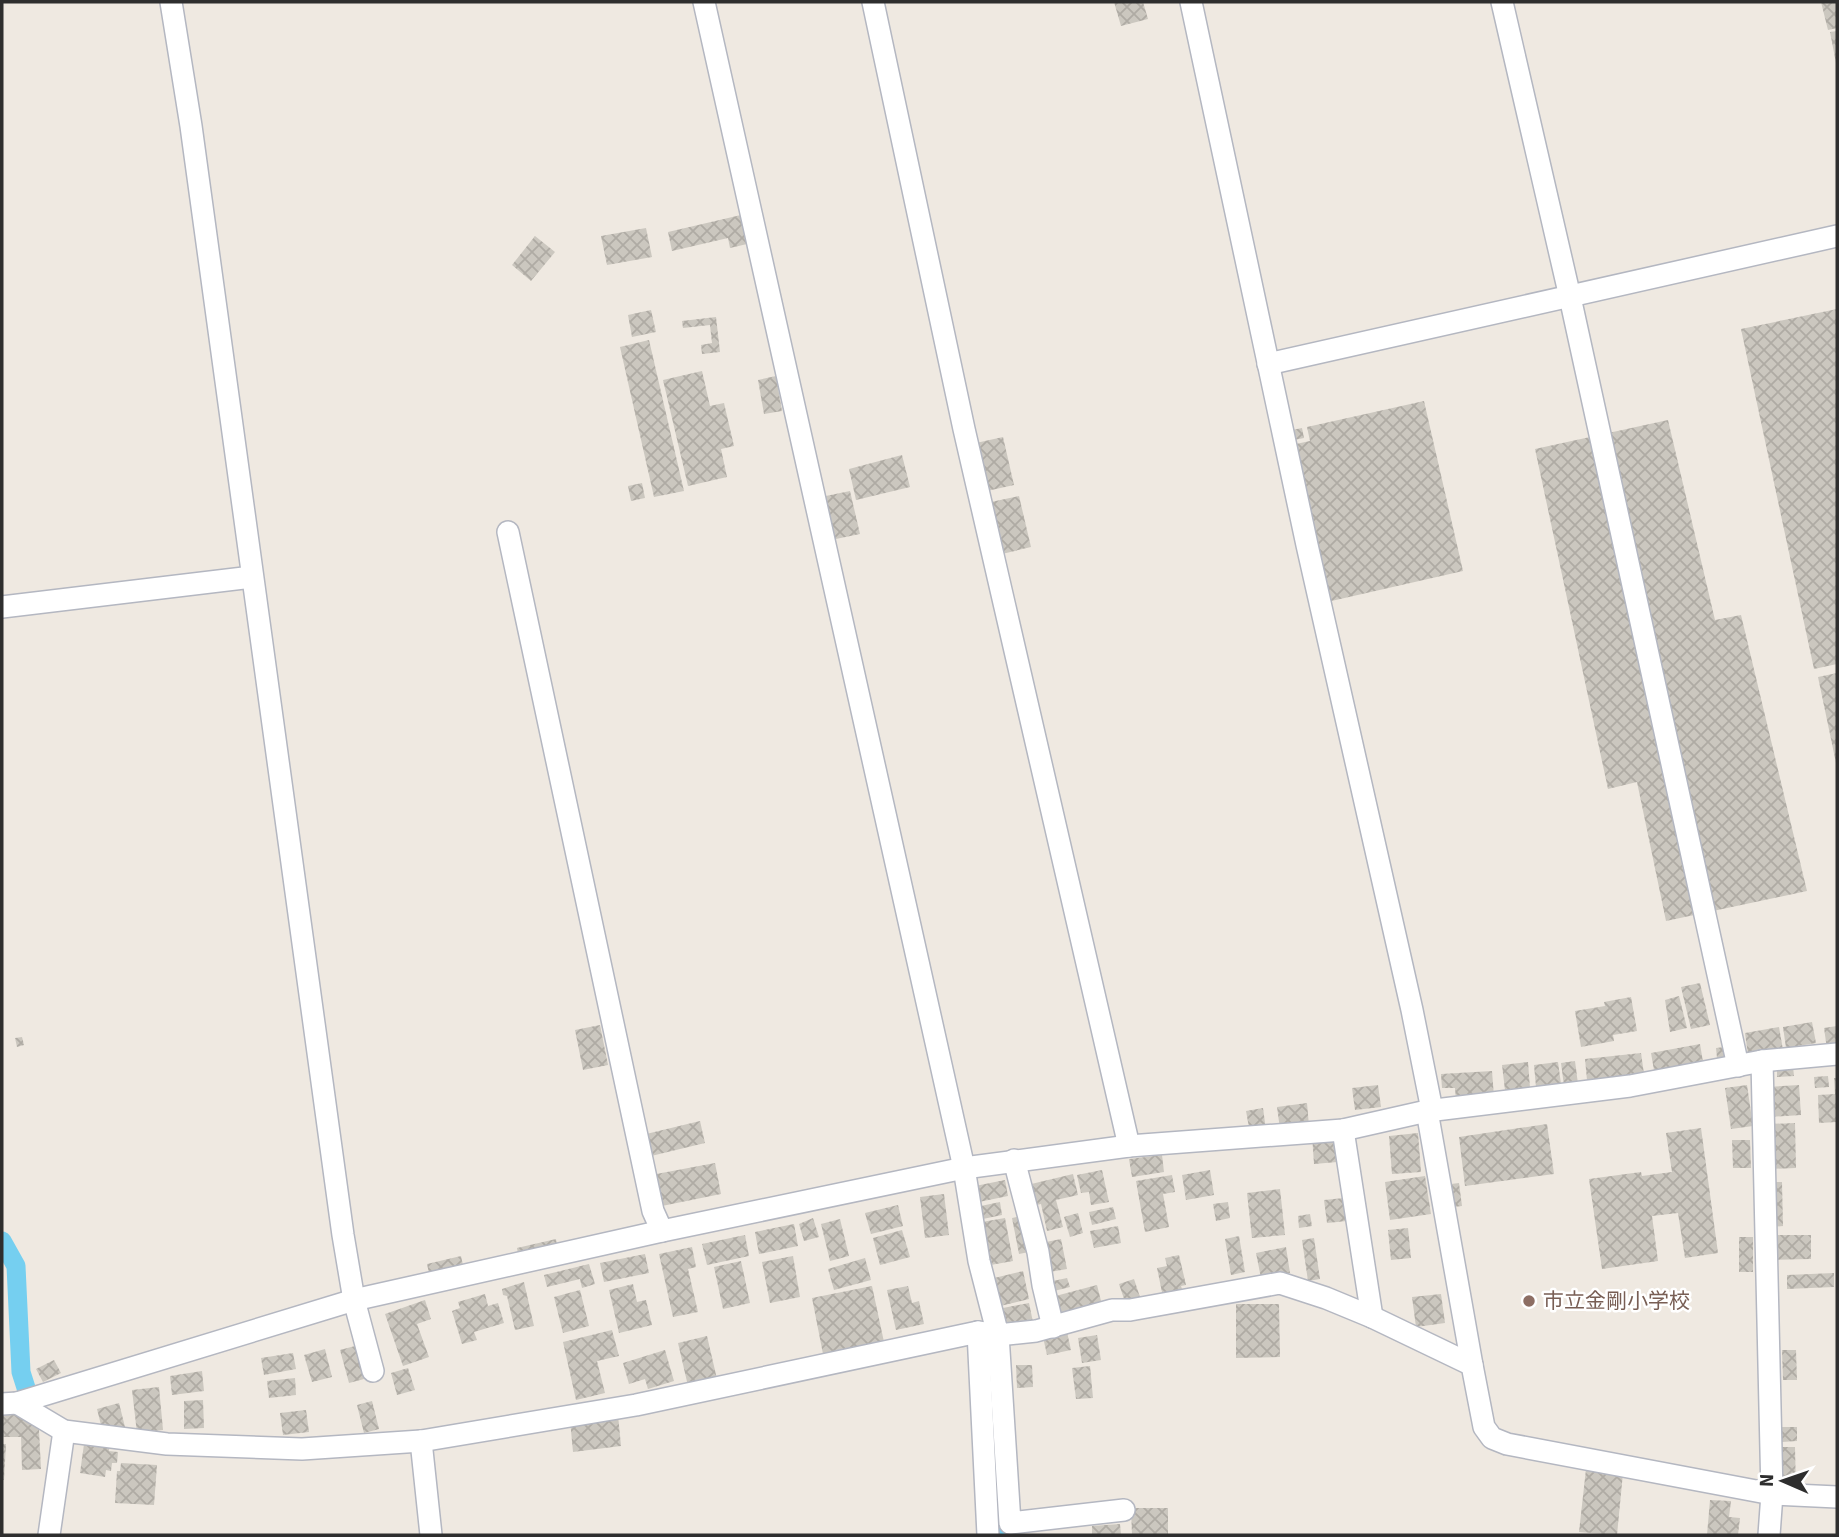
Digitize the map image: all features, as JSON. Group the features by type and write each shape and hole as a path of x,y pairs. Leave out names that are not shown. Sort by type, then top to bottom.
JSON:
{"street":[{"path":"171,2 191,126 354,1300 373,1371"},
{"path":"704,2 964,1168 979,1261 1010,1523 1080,1525 1124,1510"},
{"path":"873,2 967,442 1129,1146"},
{"path":"1191,2 1268,364 1412,1010 1483,1427 1492,1438 1499,1441 1772,1494 1837,1497"},
{"path":"1502,2 1570,297 1738,1066"},
{"path":"1268,364 1837,236"},
{"path":"508,532 653,1211 662,1231"},
{"path":"2,607 252,577"},
{"path":"9,1403 354,1300 662,1231 964,1168 1129,1146 1343,1130 1430,1111 1630,1086 1762,1062 1837,1054"},
{"path":"1762,1062 1772,1494 1769,1535"},
{"path":"1343,1130 1372,1317"},
{"path":"1014,1160 1053,1327"},
{"path":"9,1403 64,1431 167,1444 302,1449 421,1441 636,1405 988,1333 1036,1331 1112,1310 1130,1310 1280,1283 1372,1317 1472,1365"},
{"path":"988,1333 988,1535"},
{"path":"49,1535 64,1431"},
{"path":"421,1441 431,1535"}],"building":[{"path":"1114,2 1143,2 1148,19 1121,26"},
{"path":"1821,2 1837,2 1837,28 1828,30"},
{"path":"1837,31 1837,63 1836,63 1830,32"},
{"path":"741,215 747,244 730,248 728,238 672,251 668,232"},
{"path":"646,228 652,257 607,265 601,236"},
{"path":"535,236 555,252 531,281 512,265"},
{"path":"1837,309 1837,664 1814,669 1741,329"},
{"path":"651,310 656,332 632,337 628,315"},
{"path":"716,317 720,352 702,354 701,345 712,343 710,325 683,328 682,321"},
{"path":"649,340 684,491 654,497 620,347"},
{"path":"702,371 710,406 724,403 734,446 721,449 727,477 688,486 663,380"},
{"path":"776,376 782,411 764,414 758,380"},
{"path":"1424,401 1463,571 1327,602 1291,445 1310,441 1307,427"},
{"path":"1668,420 1715,620 1741,615 1807,891 1666,921 1637,782 1608,789 1535,449"},
{"path":"1302,428 1304,438 1289,441 1287,431"},
{"path":"1003,437 1014,485 987,491 976,443"},
{"path":"902,455 910,487 856,500 849,469"},
{"path":"642,483 645,498 631,501 628,486"},
{"path":"850,491 860,534 831,540 821,497"},
{"path":"1019,496 1031,547 1002,554 991,502"},
{"path":"1837,673 1837,763 1836,763 1818,677"},
{"path":"1700,983 1710,1025 1691,1029 1681,987"},
{"path":"1679,996 1687,1028 1670,1032 1665,1000"},
{"path":"1631,997 1637,1031 1613,1035 1614,1041 1581,1047 1575,1011 1605,1006 1604,1002"},
{"path":"1812,1022 1816,1043 1786,1048 1783,1027"},
{"path":"600,1025 608,1065 583,1070 575,1030"},
{"path":"1837,1026 1837,1048 1827,1049 1824,1028"},
{"path":"1779,1027 1783,1050 1748,1055 1745,1033"},
{"path":"22,1037 24,1045 17,1047 15,1038"},
{"path":"1700,1044 1704,1068 1655,1076 1651,1053"},
{"path":"1732,1046 1733,1056 1717,1058 1716,1048"},
{"path":"1641,1053 1644,1074 1587,1080 1585,1059"},
{"path":"1575,1061 1578,1084 1564,1086 1561,1063"},
{"path":"1528,1062 1530,1088 1505,1090 1502,1065"},
{"path":"1558,1062 1561,1084 1536,1087 1534,1065"},
{"path":"1793,1067 1794,1076 1777,1077 1777,1068"},
{"path":"1492,1071 1494,1097 1456,1100 1455,1088 1442,1088 1441,1074"},
{"path":"1828,1076 1829,1087 1815,1088 1814,1077"},
{"path":"1834,1078 1837,1078 1837,1122 1819,1123 1818,1095 1835,1094"},
{"path":"1378,1085 1381,1107 1355,1110 1352,1088"},
{"path":"1747,1085 1753,1126 1731,1129 1725,1088"},
{"path":"1799,1085 1801,1115 1769,1117 1767,1087"},
{"path":"1307,1103 1309,1126 1280,1129 1277,1107"},
{"path":"1263,1108 1266,1130 1250,1133 1246,1111"},
{"path":"700,1121 705,1143 647,1157 642,1135"},
{"path":"1795,1123 1796,1168 1769,1169 1769,1124"},
{"path":"1547,1124 1554,1174 1465,1186 1459,1137"},
{"path":"1701,1128 1718,1253 1685,1258 1678,1213 1652,1216 1658,1261 1602,1269 1589,1179 1641,1172 1642,1176 1672,1172 1666,1133"},
{"path":"1347,1132 1349,1161 1314,1164 1312,1135"},
{"path":"1418,1133 1421,1172 1392,1174 1389,1136"},
{"path":"1732,1140 1750,1140 1751,1168 1733,1168"},
{"path":"1162,1155 1164,1172 1132,1177 1129,1159"},
{"path":"715,1163 721,1194 657,1207 651,1175"},
{"path":"1102,1170 1109,1202 1091,1205 1089,1192 1081,1193 1077,1175"},
{"path":"1210,1170 1214,1195 1186,1200 1182,1175"},
{"path":"1073,1174 1078,1195 1056,1200 1063,1227 1047,1231 1041,1204 1028,1207 1023,1186"},
{"path":"1172,1175 1175,1192 1163,1194 1169,1227 1145,1232 1136,1181"},
{"path":"1425,1176 1431,1214 1390,1220 1385,1182"},
{"path":"1005,1180 1008,1196 974,1203 970,1187"},
{"path":"1769,1182 1782,1182 1783,1226 1770,1227"},
{"path":"1459,1183 1462,1206 1454,1207 1451,1184"},
{"path":"1280,1189 1285,1235 1252,1238 1247,1193"},
{"path":"944,1194 949,1235 925,1238 920,1197"},
{"path":"1344,1198 1347,1221 1327,1223 1324,1200"},
{"path":"1000,1202 1002,1215 978,1220 976,1207"},
{"path":"1228,1202 1230,1218 1216,1221 1213,1204"},
{"path":"898,1205 903,1226 871,1234 865,1213"},
{"path":"1113,1207 1116,1219 1092,1225 1089,1212"},
{"path":"1078,1213 1083,1233 1070,1237 1064,1217"},
{"path":"1310,1214 1312,1226 1299,1228 1298,1216"},
{"path":"1027,1215 1034,1251 1019,1254 1012,1218"},
{"path":"813,1218 819,1237 804,1241 799,1224"},
{"path":"1005,1218 1013,1261 985,1266 976,1223"},
{"path":"840,1219 849,1256 830,1261 821,1224"},
{"path":"794,1224 798,1246 759,1254 755,1232"},
{"path":"1118,1226 1121,1243 1094,1248 1090,1231"},
{"path":"1408,1228 1411,1258 1391,1260 1388,1230"},
{"path":"902,1230 910,1257 880,1265 873,1238"},
{"path":"745,1235 749,1256 707,1265 702,1244"},
{"path":"1770,1235 1811,1235 1811,1259 1771,1260"},
{"path":"1239,1236 1245,1272 1231,1275 1225,1239"},
{"path":"1739,1237 1753,1237 1753,1272 1739,1272"},
{"path":"1314,1238 1320,1279 1308,1281 1302,1240"},
{"path":"556,1239 558,1252 519,1260 517,1248"},
{"path":"1061,1239 1067,1269 1044,1273 1041,1243"},
{"path":"692,1247 696,1267 688,1269 698,1312 673,1317 659,1254"},
{"path":"1286,1247 1290,1273 1261,1278 1256,1253"},
{"path":"645,1254 649,1273 604,1282 600,1263"},
{"path":"1179,1255 1186,1285 1181,1286 1183,1292 1163,1297 1157,1268 1167,1266 1165,1258"},
{"path":"461,1256 464,1270 430,1278 427,1264"},
{"path":"793,1256 800,1297 770,1303 762,1262"},
{"path":"865,1258 871,1280 834,1290 828,1269"},
{"path":"741,1261 750,1303 723,1309 714,1267"},
{"path":"589,1264 595,1284 582,1288 580,1279 547,1287 544,1275"},
{"path":"1023,1271 1029,1299 996,1307 990,1279"},
{"path":"1834,1273 1834,1287 1787,1289 1787,1275"},
{"path":"1067,1278 1070,1287 1046,1293 1044,1283"},
{"path":"1134,1279 1140,1297 1125,1302 1119,1284"},
{"path":"524,1282 534,1326 515,1330 507,1296 503,1295 502,1289"},
{"path":"633,1284 637,1302 646,1300 652,1325 619,1333 609,1290"},
{"path":"1097,1285 1103,1309 1054,1322 1048,1298"},
{"path":"872,1286 884,1342 823,1354 812,1298"},
{"path":"908,1286 912,1303 919,1301 924,1324 896,1330 887,1290"},
{"path":"580,1290 589,1326 563,1333 554,1297"},
{"path":"485,1294 488,1306 498,1303 504,1323 474,1332 477,1340 462,1344 452,1311 460,1308 458,1302"},
{"path":"1441,1294 1445,1323 1416,1327 1412,1297"},
{"path":"425,1300 431,1319 417,1324 429,1357 403,1366 385,1314"},
{"path":"1029,1303 1034,1327 1007,1332 1003,1308"},
{"path":"1236,1304 1279,1304 1280,1357 1236,1358"},
{"path":"612,1330 619,1356 597,1361 605,1393 576,1400 563,1342"},
{"path":"1067,1332 1071,1350 1047,1355 1043,1337"},
{"path":"1097,1335 1101,1360 1082,1363 1078,1338"},
{"path":"707,1336 717,1379 688,1386 678,1343"},
{"path":"355,1346 364,1379 349,1383 340,1350"},
{"path":"325,1349 332,1377 312,1382 304,1355"},
{"path":"665,1350 674,1381 648,1389 645,1379 629,1384 623,1363"},
{"path":"1782,1350 1796,1350 1797,1380 1783,1380"},
{"path":"293,1353 296,1369 264,1375 261,1358"},
{"path":"54,1360 61,1373 43,1382 36,1369"},
{"path":"1016,1365 1032,1365 1033,1387 1017,1388"},
{"path":"1090,1366 1093,1398 1076,1399 1072,1368"},
{"path":"408,1368 415,1390 397,1395 391,1373"},
{"path":"202,1371 204,1391 172,1395 170,1376"},
{"path":"295,1378 296,1395 269,1398 267,1381"},
{"path":"159,1387 163,1430 137,1433 132,1390"},
{"path":"203,1400 204,1428 184,1429 184,1401"},
{"path":"372,1401 379,1429 364,1433 357,1405"},
{"path":"119,1403 125,1427 103,1433 97,1409"},
{"path":"306,1410 309,1432 283,1435 280,1413"},
{"path":"38,1411 41,1469 22,1470 21,1437 2,1437 2,1412"},
{"path":"618,1415 621,1446 573,1452 570,1420"},
{"path":"1782,1427 1797,1427 1797,1441 1782,1442"},
{"path":"85,1437 110,1441 109,1451 118,1452 117,1463 112,1463 111,1471 106,1470 105,1477 80,1473"},
{"path":"2,1444 6,1444 4,1480 2,1480"},
{"path":"1776,1447 1795,1447 1796,1490 1776,1490"},
{"path":"121,1463 157,1465 154,1505 115,1503 117,1471 120,1471"},
{"path":"1586,1469 1623,1473 1617,1535 1579,1532"},
{"path":"1710,1500 1731,1501 1729,1517 1740,1518 1738,1535 1707,1535"},
{"path":"1131,1508 1168,1508 1168,1535 1132,1535"},
{"path":"1120,1524 1121,1535 1092,1535 1092,1526"}],"waterway":[{"path":"2,1241 16,1266 21,1372 27,1391"},
{"path":"1000,1500 1001,1535"}],"place":[{"name":"市立金剛小学校","path":"1529,1301"}]}
